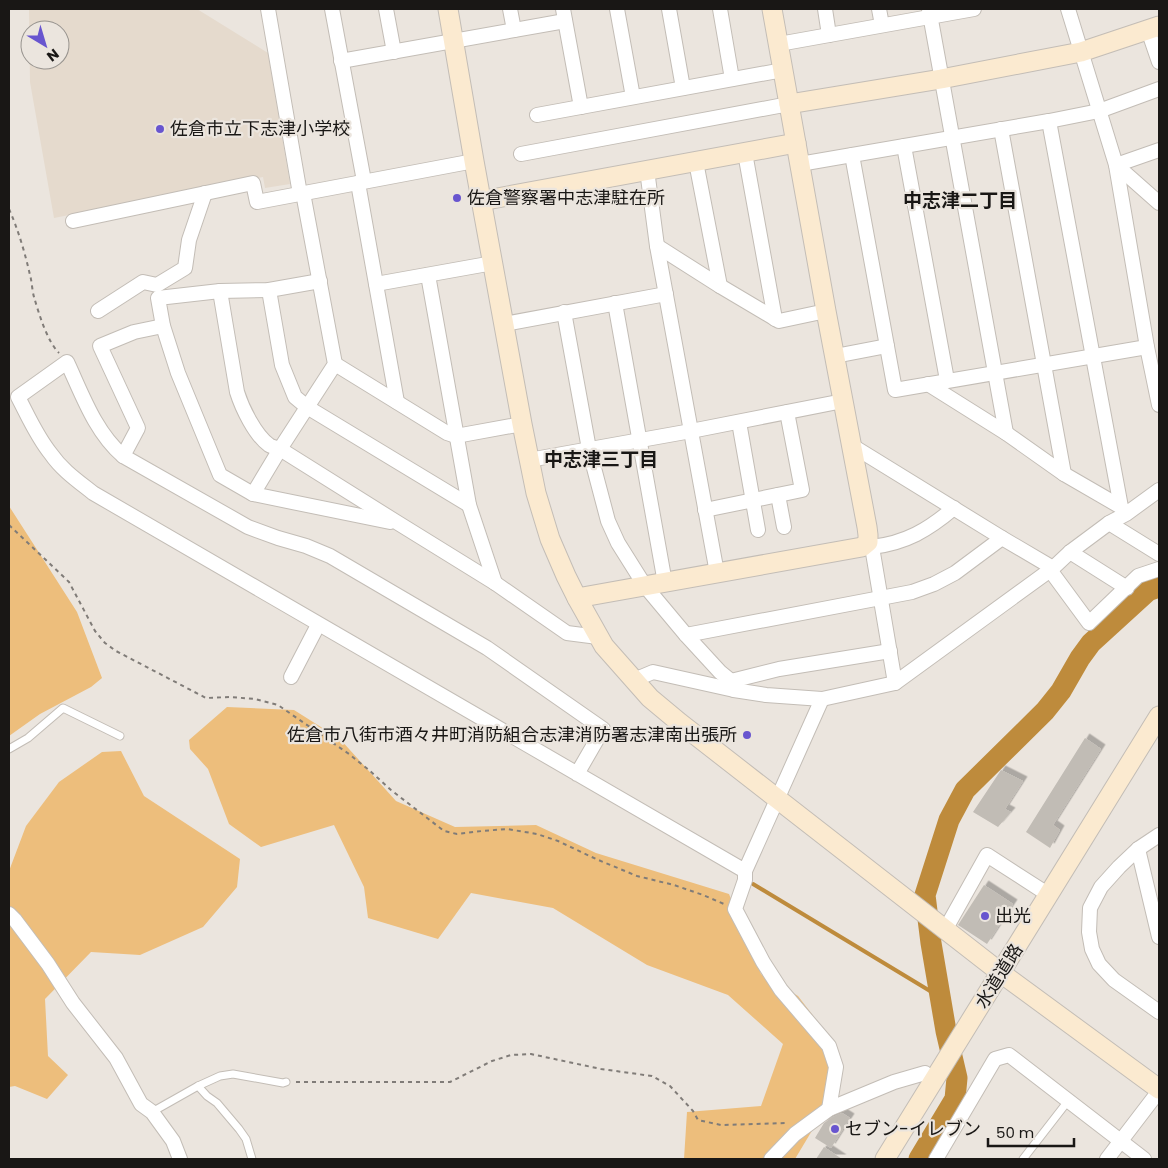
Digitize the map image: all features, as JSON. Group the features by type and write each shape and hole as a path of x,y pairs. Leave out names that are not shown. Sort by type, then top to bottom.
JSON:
{"street":[{"path":"253,494 280,448 335,364 268,9"},
{"path":"332,9 397,402"},
{"path":"386,9 394,52"},
{"path":"448,9 481,201 536,492 550,538 577,598 598,636 604,646 650,698 945,930 1159,1090 1107,1159"},
{"path":"510,9 514,30"},
{"path":"617,9 633,98"},
{"path":"669,9 683,88"},
{"path":"720,9 732,79"},
{"path":"772,9 895,684"},
{"path":"825,9 829,35"},
{"path":"879,9 882,25"},
{"path":"779,44 882,25 929,13 974,9"},
{"path":"1068,9 1116,165 1159,405"},
{"path":"929,13 1006,433"},
{"path":"342,61 514,30 564,15 580,107"},
{"path":"521,154 1081,52 1154,28 1159,62"},
{"path":"537,115 783,70"},
{"path":"800,164 1099,111 1159,89"},
{"path":"1049,121 1123,510"},
{"path":"1001,129 1064,474"},
{"path":"481,201 796,143"},
{"path":"904,146 947,380"},
{"path":"1116,165 1159,150"},
{"path":"745,153 775,319"},
{"path":"852,155 895,390 1148,347"},
{"path":"73,221 253,183 257,202 474,161"},
{"path":"696,162 720,286"},
{"path":"1116,165 1159,203"},
{"path":"647,170 657,246 716,572"},
{"path":"158,292 185,268 189,240 205,193"},
{"path":"657,246 780,321 826,311"},
{"path":"376,284 493,263"},
{"path":"428,274 469,505 495,583"},
{"path":"98,311 143,282 158,292 269,290 320,281"},
{"path":"269,290 282,365 295,397 307,407 469,505"},
{"path":"220,291 236,392 250,420 270,446 280,448 495,583 567,633 598,636"},
{"path":"158,292 163,326 178,374 220,475 253,494 398,523"},
{"path":"504,324 666,294"},
{"path":"615,303 665,582"},
{"path":"564,312 589,449 608,521 618,543 645,586 686,635 733,686"},
{"path":"123,456 138,428 100,346 134,332 163,326"},
{"path":"834,356 887,346"},
{"path":"577,774 603,730 487,648 330,556 248,527 123,456 103,435 68,362 18,397 42,443 51,455 66,472 94,494 318,625 577,774 746,871"},
{"path":"335,364 447,433 456,436 522,424"},
{"path":"928,384 1006,433 1064,474 1123,510"},
{"path":"529,460 640,441 843,401"},
{"path":"705,510 802,490 787,412"},
{"path":"739,422 758,530"},
{"path":"851,445 1051,569 1089,624 1138,576 1159,569"},
{"path":"778,495 784,527"},
{"path":"634,680 653,672 733,686 766,696 822,699 895,684 1051,569 1123,510 1156,498"},
{"path":"577,598 870,545 883,546 914,536 954,508"},
{"path":"1109,523 1159,554"},
{"path":"686,635 912,592 934,584 955,573 1002,538"},
{"path":"1070,552 1127,588"},
{"path":"291,677 318,625"},
{"path":"733,686 779,669 890,651"},
{"path":"822,699 746,871 745,880 735,909 763,962 781,990 829,1046 836,1067 829,1109"},
{"name":"水道道路","path":"885,1159 932,1073 957,1044 1159,716"},
{"path":"1159,835 1138,849 1101,887 1090,908 1089,932 1092,949 1099,964 1114,980 1159,1012"},
{"path":"1138,849 1159,937"},
{"path":"945,930 987,855 1049,895"},
{"path":"9,914 48,964 73,1003 116,1058 141,1104 152,1112 173,1141 180,1159"},
{"path":"936,1159 995,1059 1009,1056 1144,1159"},
{"path":"771,1159 795,1134 829,1109 894,1082 932,1073"}],"lane":[{"path":"9,749 28,738 63,708 120,736"},
{"path":"152,1112 175,1098 220,1076 233,1074 286,1082"},
{"path":"198,1086 207,1096 218,1103 239,1128 246,1139 252,1159"},
{"path":"1023,1159 1068,1101"}],"path":[{"path":"9,209 46,332 55,350 68,362"},
{"path":"9,525 69,582 95,631 104,643 206,698 255,699 278,705 349,754 391,790 444,830 457,834 482,830 507,830 537,834 558,841 637,876 674,885 735,909"},
{"path":"286,1082 450,1082 492,1061 511,1054 531,1054 601,1069 652,1076 670,1086 693,1111 698,1120 722,1125 810,1123"}],"shaded area":[{"name":"佐倉市立下志津小学校","path":"29,9 197,9 268,53 290,184 265,188 263,177 54,218 30,82 30,70 70,70 70,20 29,20"},
{"path":"9,506 77,612 102,678 91,687 40,714 9,736"},
{"path":"227,707 294,710 340,739 396,801 455,827 536,825 596,853 729,894 761,974 798,996 834,1043 840,1084 795,1159 684,1159 687,1112 761,1106 783,1044 728,995 647,965 553,908 471,893 438,939 368,918 364,887 334,825 261,847 229,824 208,769 190,749 189,740"},
{"path":"121,751 144,796 240,859 237,887 203,927 140,955 91,952 45,999 48,1056 68,1075 47,1099 15,1086 9,1087 9,871 26,826 59,782 102,752"}],"building":[{"path":"1085,738 1101,749 1053,825 1060,830 1050,848 1026,832"},
{"path":"1001,770 1023,781 1005,809 1011,812 998,827 973,812"},
{"path":"984,885 1013,904 987,944 958,925"},
{"path":"842,1113 850,1118 831,1148 815,1138 824,1123"},
{"path":"824,1147 842,1159 816,1159"}],"waterway":[{"path":"919,1159 955,1099 957,1078 946,1031 925,895 949,820 965,790 1045,711 1061,691 1091,643 1148,591 1159,587"},
{"path":"753,884 940,997"}],"place":[{"name":"佐倉市立下志津小学校","path":"160,129"},
{"name":"佐倉警察署中志津駐在所","path":"457,198"},
{"name":"佐倉市八街市酒々井町消防組合志津消防署志津南出張所","path":"747,735"},
{"name":"出光","path":"985,916"},
{"name":"セブン-イレブン","path":"835,1129"}],"district":[{"name":"中志津二丁目","path":"960,200"},
{"name":"中志津三丁目","path":"601,459"}]}
